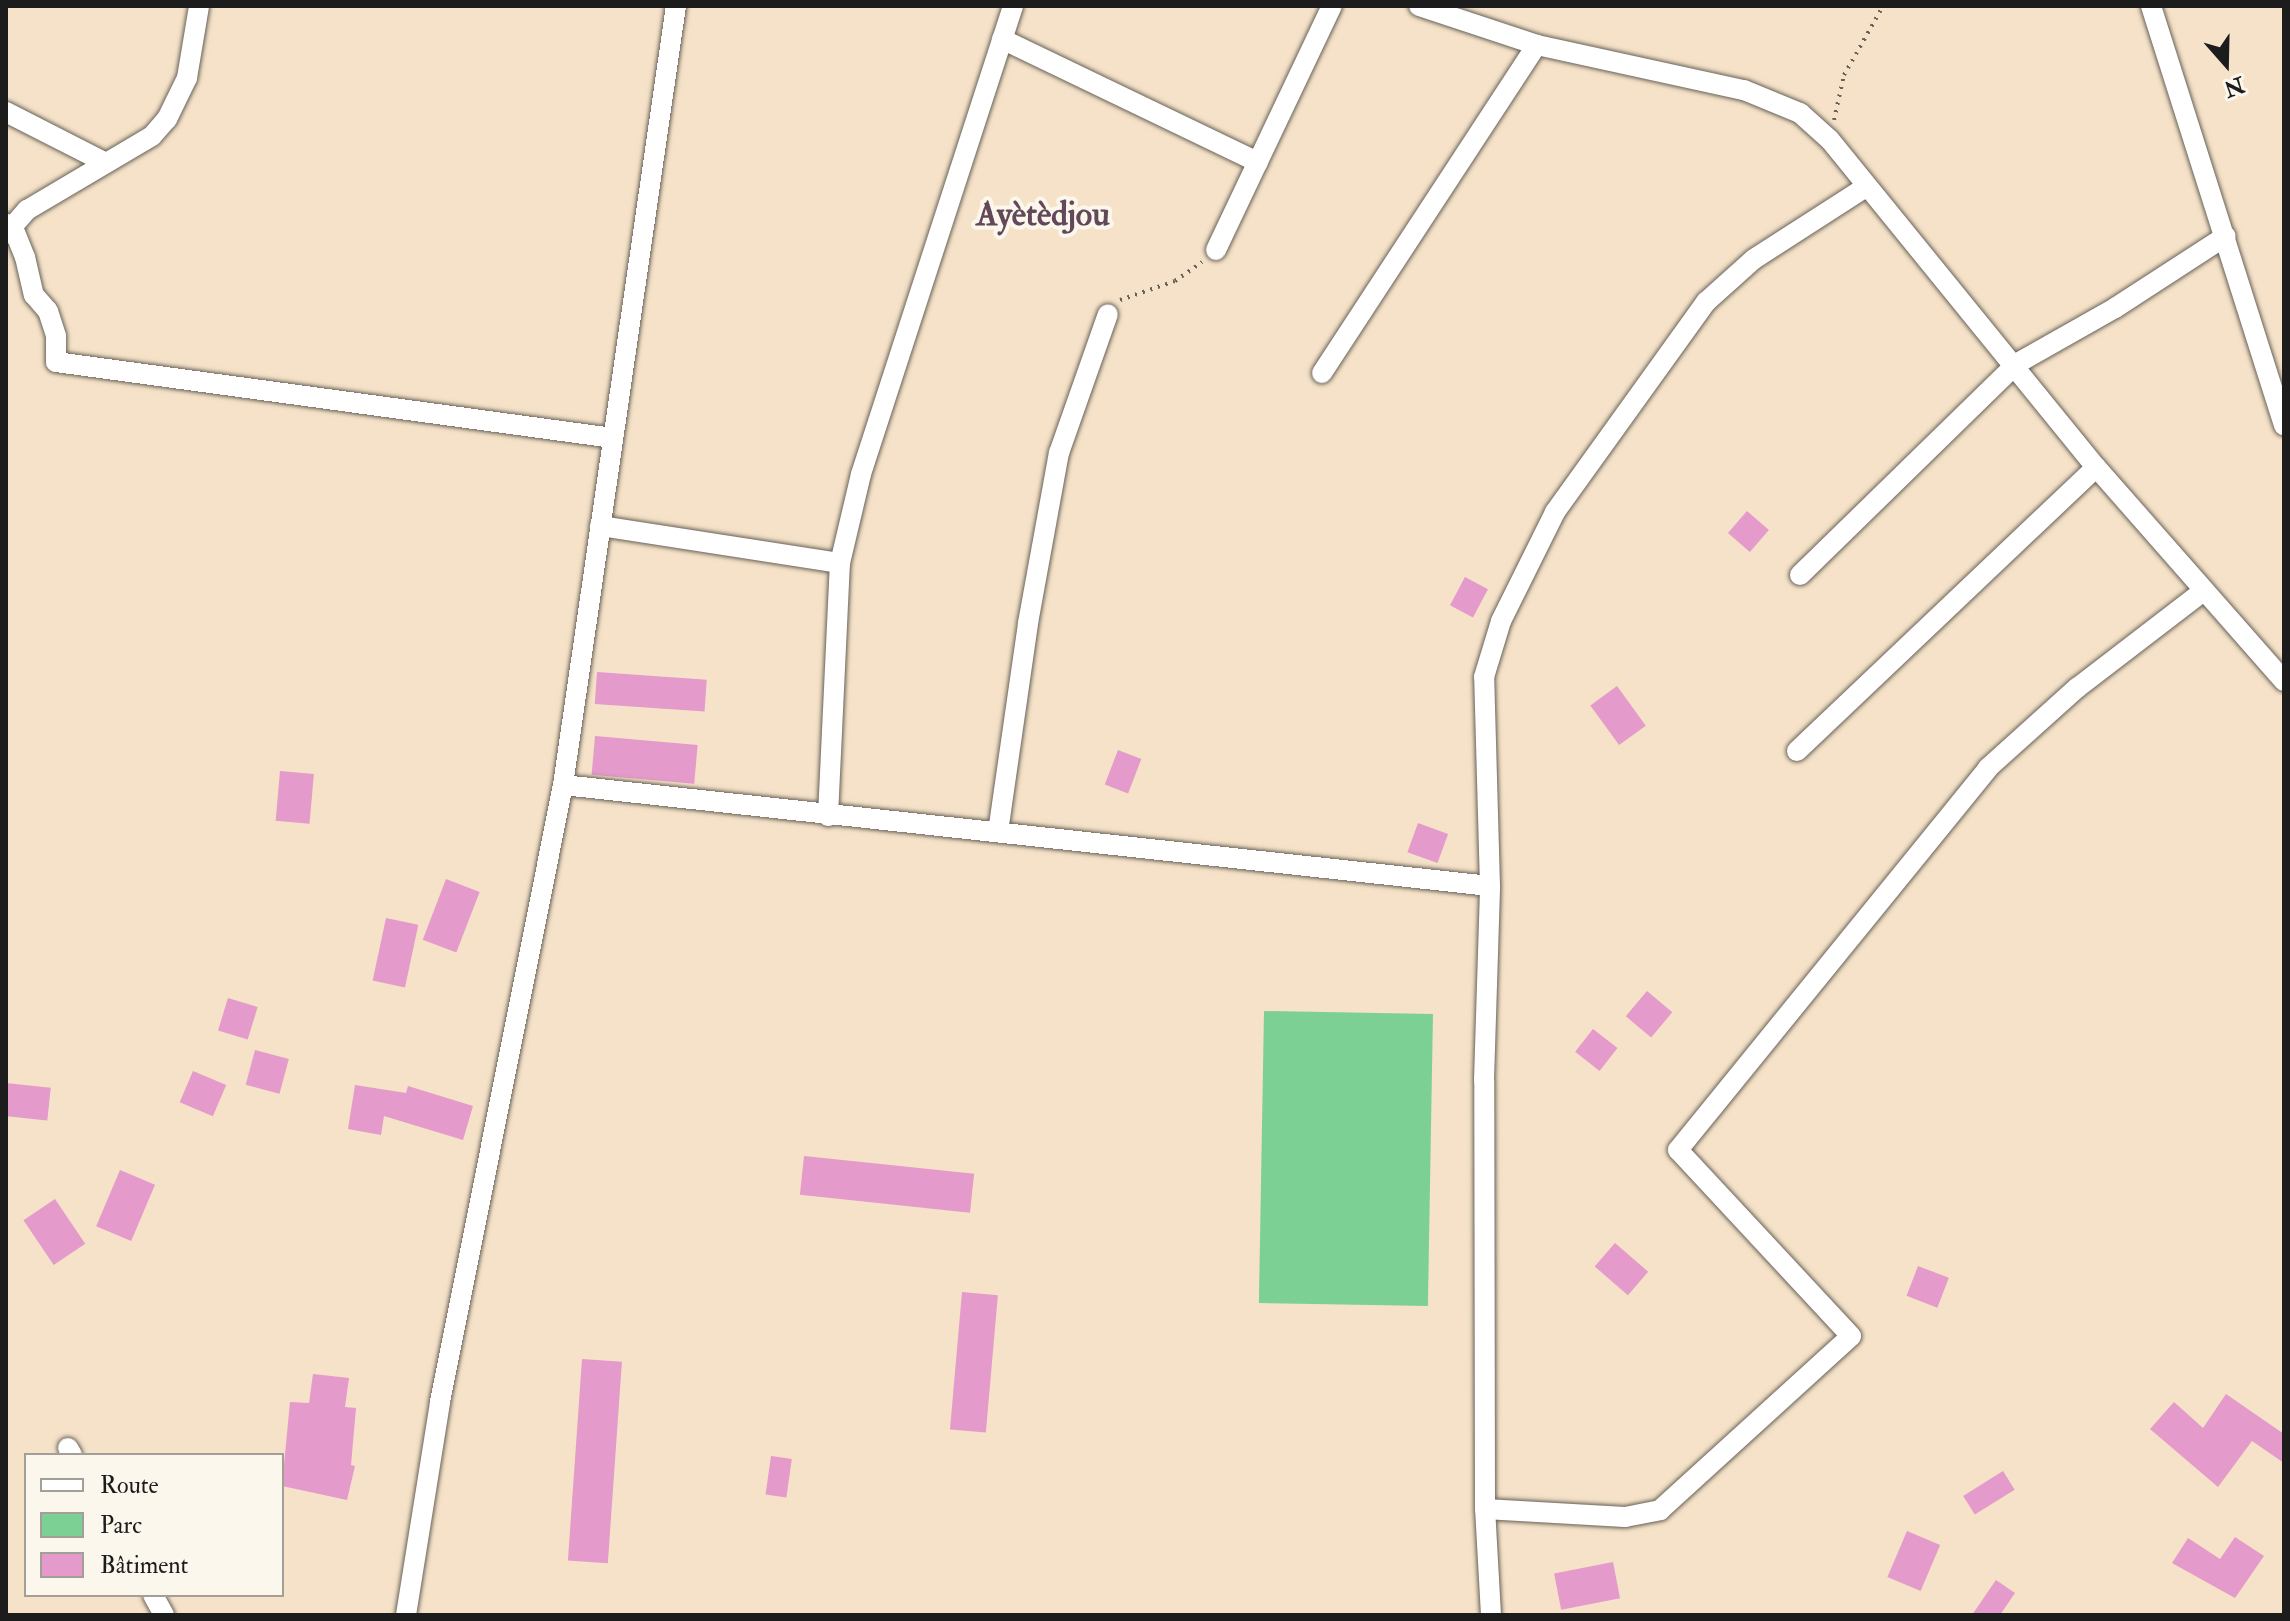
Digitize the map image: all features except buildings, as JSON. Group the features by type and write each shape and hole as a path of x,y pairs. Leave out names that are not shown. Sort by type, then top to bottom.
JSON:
{"street":[{"path":"199,6 196,48 178,104 152,136 8,228 28,282 48,311 56,336 56,362 613,438"},
{"path":"406,1615 435,1432 563,785 676,6"},
{"path":"828,816 840,563 881,405 1013,6"},
{"path":"1216,250 1332,6"},
{"path":"1419,6 1537,45 1744,90 1800,113 1830,140 1864,188 2016,364 2096,467 2202,592 2284,681"},
{"path":"2151,6 2284,425"},
{"path":"1002,39 1258,162"},
{"path":"1322,373 1537,45"},
{"path":"6,112 106,163"},
{"path":"1491,1615 1485,1509 1484,1080 1490,886 1484,677 1501,621 1536,544 1706,302 1754,259 1864,188"},
{"path":"1800,575 2016,364 2115,308 2226,236"},
{"path":"998,832 1028,623 1059,453 1108,314"},
{"path":"1797,751 2096,467"},
{"path":"600,526 840,563"},
{"path":"1485,1509 1625,1517 1660,1510 1851,1336 1678,1150 1988,768 2077,688 2202,592"},
{"path":"563,785 1490,886"},
{"path":"154,1597 164,1615"}],"path":[{"path":"1830,140 1844,75 1883,6"},
{"path":"1108,314 1118,301 1175,281 1216,250"}],"green space":[{"path":"1264,1011 1433,1014 1428,1306 1259,1303"}],"district":[{"name":"Ayètèdjou","path":"1043,215"}]}
